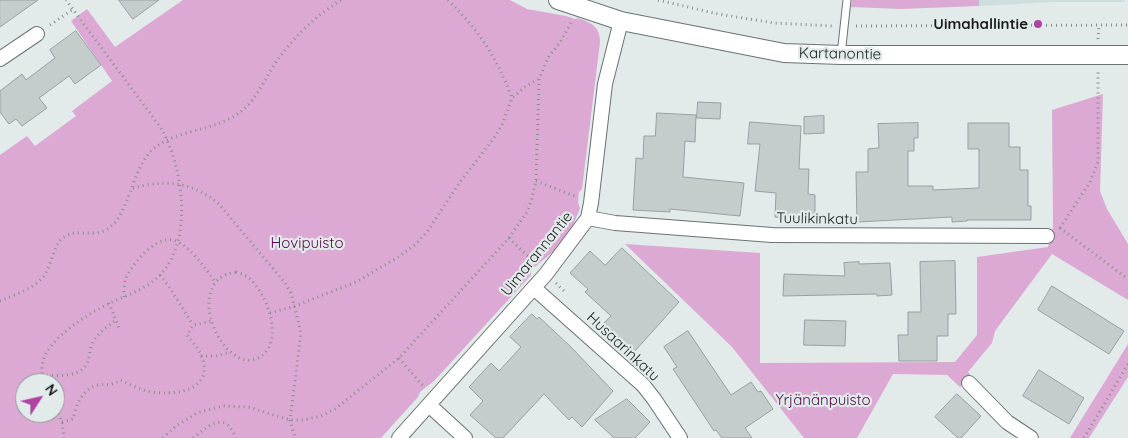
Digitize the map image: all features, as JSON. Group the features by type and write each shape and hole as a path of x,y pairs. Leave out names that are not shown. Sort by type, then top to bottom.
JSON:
{"street":[{"name":"Kartanontie","path":"558,0 621,21 784,53 841,55 1128,56"},
{"name":"Uimarannantie","path":"400,438 546,274 588,218 605,84 621,21"},
{"path":"0,59 37,34"},
{"name":"Tuulikinkatu","path":"588,218 615,223 772,235 1047,236"},
{"name":"Husaarinkatu","path":"534,288 643,385 680,438"},
{"path":"969,383 1007,422 1031,438"},
{"path":"433,400 465,438"}],"lane":[{"path":"841,55 847,0"}],"path":[{"path":"42,373 46,352 59,338 80,321 109,303 138,291 160,275 178,242 180,227 179,184 168,140 66,0"},
{"path":"0,301 18,293 43,276 52,261 58,242 65,236 102,232 113,224 120,215 146,157 156,146 168,140 217,124 241,112 250,103 285,49 299,34 342,0"},
{"path":"448,0 472,24 494,56 512,98"},
{"path":"658,0 718,14 774,23 844,26 1128,25"},
{"path":"37,34 72,10"},
{"path":"163,438 191,416 210,408 223,406 248,407 290,420 303,420 320,416 335,409 399,358 509,238 527,212 536,181 539,79 549,56 559,44 574,19"},
{"path":"1047,236 1060,228 1090,182 1098,162 1098,25"},
{"path":"270,313 295,306 356,282 400,256 416,244 427,232 460,182 494,138 502,125 512,98 525,87 539,79"},
{"path":"536,181 591,203"},
{"path":"132,188 149,184 179,184 196,188 208,194 219,204 279,275 291,293 301,333 290,420 295,438"},
{"path":"1060,228 1128,279"},
{"path":"509,238 546,274"},
{"path":"124,297 124,282 129,271 139,258 160,242 173,240 178,242 201,262 215,282"},
{"path":"236,272 244,275 256,286 270,313 271,338 267,349 260,357 242,360 230,352 216,335 209,302 210,291 220,276 236,272"},
{"path":"160,275 192,325"},
{"path":"109,303 119,328"},
{"path":"65,374 80,371 88,363 96,336 116,320"},
{"path":"65,421 73,419 79,400 86,391 96,386 112,385 120,380 150,392 166,393 193,387 201,381 205,374 200,351 186,335 192,325 212,321"},
{"path":"202,356 216,356 230,352"},
{"path":"399,358 433,400"},
{"path":"1084,438 1128,364"},
{"path":"193,438 217,423 224,422 229,425 236,438"},
{"path":"62,423 64,438"}],"shaded area":[{"path":"979,0 1125,0 1125,2 1053,2 979,6"}],"green space":[{"name":"Hovipuisto","path":"183,0 510,0 527,9 575,19 578,18 597,29 600,42 582,189 579,192 578,202 580,208 574,223 566,237 555,250 531,270 531,275 434,381 420,392 418,397 381,438 0,438 0,155 27,136 35,146 76,116 72,111 112,81 71,21 87,9 115,47"},
{"path":"852,0 979,0 979,6 901,9 851,7"},
{"name":"Yrjänänpuisto","path":"1103,94 1100,191 1107,209 1128,244 1128,300 1052,254 995,331 992,343 968,372 971,376 960,387 947,375 893,374 857,438 804,438 732,347 625,244 760,253 760,363 955,362 977,335 977,257 1048,247 1053,227 1052,110"},
{"path":"1128,344 1128,377 1089,438 1070,438"}],"building":[{"path":"0,0 38,0 0,27"},
{"path":"119,0 159,0 133,19"},
{"path":"76,31 101,65 75,84 69,76 39,98 47,108 22,126 16,119 9,124 0,112 0,91 22,74 26,80 55,58 50,50"},
{"path":"698,102 721,103 720,119 697,118"},
{"path":"657,113 696,115 695,142 685,141 683,177 744,183 740,216 670,209 670,212 633,210 636,158 643,159 644,136 655,136"},
{"path":"824,116 824,133 804,134 804,117"},
{"path":"750,122 801,126 799,169 809,169 808,194 815,195 815,220 775,217 776,193 755,191 760,144 748,144"},
{"path":"918,123 918,138 914,138 914,151 908,151 908,186 933,186 933,190 979,188 979,149 968,149 968,123 1009,123 1009,147 1020,147 1020,170 1028,170 1028,206 1031,206 1031,220 967,220 952,222 952,217 857,222 856,172 868,172 868,149 879,148 878,124"},
{"path":"622,248 679,302 634,352 604,323 611,316 585,292 588,289 570,273 590,251 605,265"},
{"path":"955,261 956,314 948,314 948,336 937,336 937,361 899,361 898,335 908,335 908,312 921,312 920,262"},
{"path":"859,262 859,264 890,263 892,295 783,296 784,274 845,276 844,263"},
{"path":"1052,286 1124,331 1109,354 1038,310"},
{"path":"532,314 537,319 539,317 571,347 613,391 582,427 572,417 569,420 544,394 503,438 496,438 470,415 483,401 469,387 491,363 499,371 521,347 510,337"},
{"path":"805,320 846,321 845,346 804,345"},
{"path":"688,331 731,395 751,382 758,392 761,391 773,409 745,428 752,438 722,438 716,430 714,431 673,369 677,367 664,347"},
{"path":"1039,370 1084,398 1069,424 1023,396"},
{"path":"957,394 981,416 961,438 958,438 935,417"},
{"path":"627,399 650,422 635,438 614,438 595,420"}],"place":[{"name":"Uimahallintie","path":"1038,24"}]}
